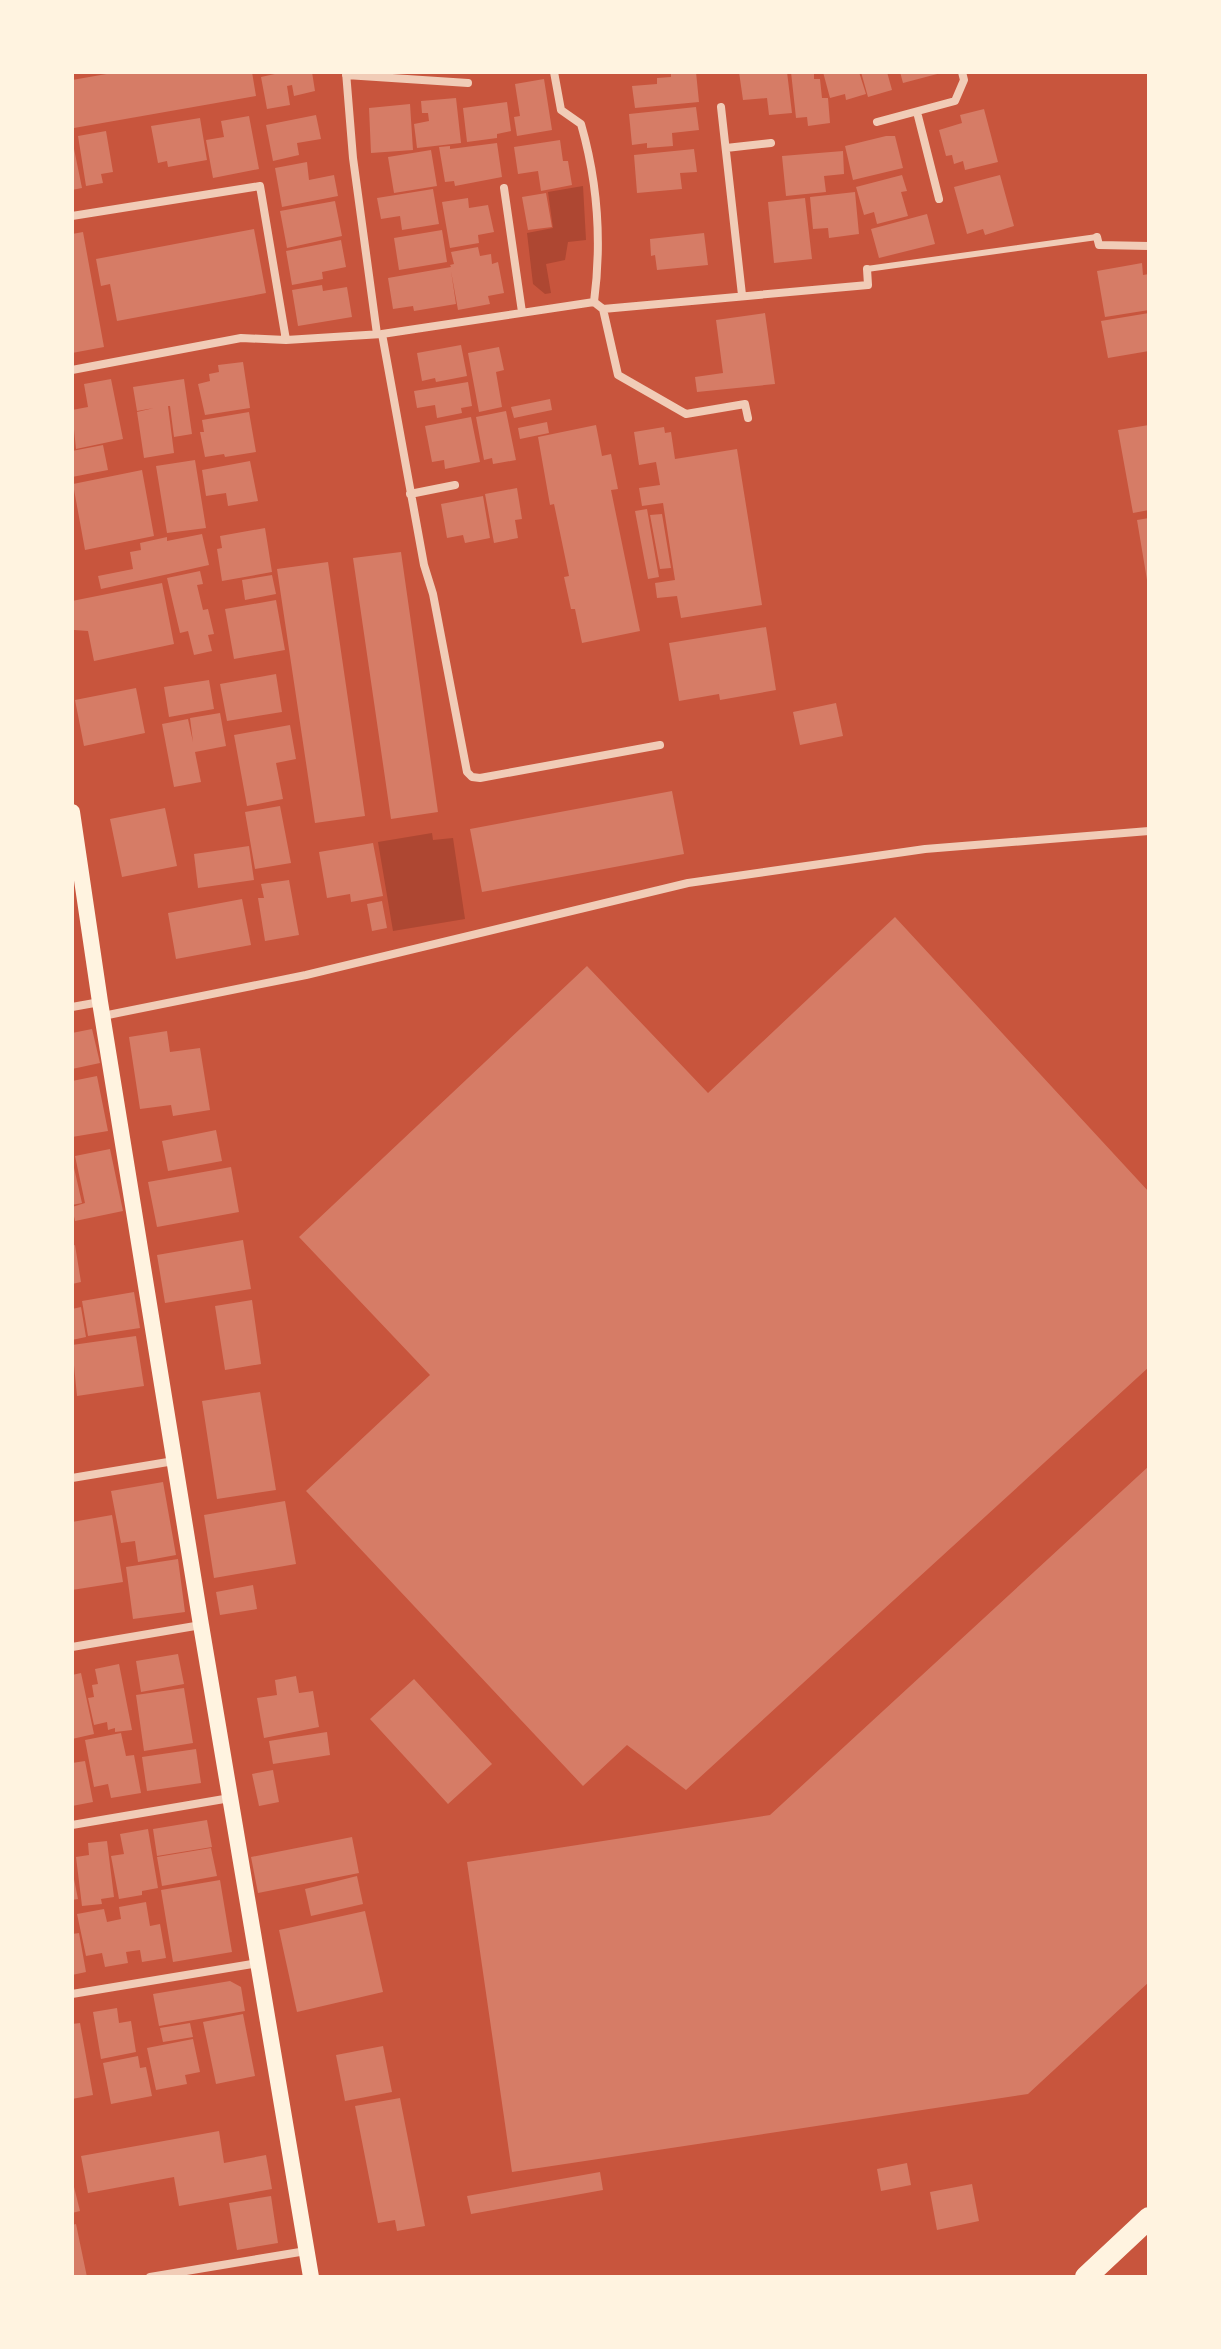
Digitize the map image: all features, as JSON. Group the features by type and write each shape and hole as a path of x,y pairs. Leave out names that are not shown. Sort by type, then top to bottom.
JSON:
{"highway":[{"path":"1086,2277 1149,2218"}],"main road":[{"path":"72,812 174,1461 311,2277"}],"street":[{"path":"554,72 561,110 581,124 594,182 599,242 594,302"},
{"path":"877,122 955,101 964,80 962,72"},
{"path":"468,83 346,73 353,158 380,334 467,772 472,777 480,778 660,745"},
{"path":"721,107 742,295"},
{"path":"917,112 939,199"},
{"path":"726,148 771,143"},
{"path":"72,216 260,186 286,340"},
{"path":"504,188 522,312"},
{"path":"1097,237 1099,245 1149,246"},
{"path":"603,309 868,285 867,269"},
{"path":"72,370 241,338 286,340 380,334 594,302 603,309 618,375 686,414 745,404 748,418"},
{"path":"410,494 455,485"},
{"path":"72,1007 101,1009 306,975 688,883 925,849 1149,831"},
{"path":"72,1478 174,1461"},
{"path":"72,1647 201,1625"},
{"path":"72,1825 230,1798"},
{"path":"72,1994 258,1963"},
{"path":"150,2277 306,2251"}],"lane":[{"path":"867,269 1097,237"}],"shaded area":[{"path":"583,186 586,240 568,242 565,260 546,264 551,293 545,294 533,284 527,233 553,228 548,192"},
{"path":"432,833 433,840 453,838 465,919 393,931 378,842"}],"building":[{"path":"118,72 252,72 256,96 74,128 72,80"},
{"path":"284,72 312,72 315,91 294,96 292,85 287,86 290,105 267,109 261,77"},
{"path":"671,72 696,72 699,102 635,108 632,86 657,84 657,78 671,77"},
{"path":"739,72 787,72 792,113 769,115 767,98 743,100"},
{"path":"791,72 814,72 814,79 820,79 822,98 828,98 830,123 808,126 807,117 796,118"},
{"path":"823,72 859,72 866,94 846,100 845,94 830,98"},
{"path":"861,72 887,72 892,90 868,97"},
{"path":"900,72 941,72 941,73 903,83"},
{"path":"544,79 552,130 517,136 514,117 520,116 515,84"},
{"path":"456,98 461,143 417,148 414,124 429,121 428,113 422,113 421,101"},
{"path":"507,102 511,131 497,134 497,138 467,142 463,108"},
{"path":"410,104 413,150 371,153 369,108"},
{"path":"696,107 699,130 672,133 673,146 647,148 647,143 632,145 629,114"},
{"path":"984,109 998,162 965,170 963,161 954,164 952,155 946,156 939,130 962,123 960,115"},
{"path":"316,115 321,139 297,143 299,155 273,161 266,125"},
{"path":"249,116 259,169 213,178 206,140 224,137 221,121"},
{"path":"200,118 207,160 168,167 167,161 158,163 151,126"},
{"path":"106,131 113,172 101,174 103,183 86,186 78,136"},
{"path":"895,136 903,168 853,180 845,146"},
{"path":"72,139 82,188 72,190"},
{"path":"560,140 563,161 568,161 572,185 541,191 538,171 518,174 514,147"},
{"path":"497,143 502,177 455,186 454,181 445,182 439,147 450,146 450,149"},
{"path":"694,149 697,172 680,173 682,189 637,193 634,155"},
{"path":"431,150 437,186 394,193 388,157"},
{"path":"843,151 844,174 824,176 826,192 786,196 782,156"},
{"path":"307,162 309,180 334,175 338,196 282,207 275,168"},
{"path":"902,175 907,191 901,192 908,216 877,224 874,212 864,215 856,187"},
{"path":"1000,175 1014,226 985,235 983,229 967,234 954,187"},
{"path":"433,189 439,224 402,230 400,216 381,219 377,198"},
{"path":"855,192 859,234 829,238 828,228 813,229 810,197"},
{"path":"546,193 552,227 528,230 522,197"},
{"path":"468,198 469,208 488,205 494,232 478,235 479,243 450,248 442,202"},
{"path":"805,198 812,259 774,263 768,202"},
{"path":"335,201 342,236 287,248 280,211"},
{"path":"927,214 935,244 879,258 871,229"},
{"path":"254,229 266,293 117,321 110,284 101,286 96,259"},
{"path":"442,230 447,262 399,270 394,238"},
{"path":"83,232 104,347 72,353 72,234"},
{"path":"704,233 708,265 657,270 655,255 651,256 650,239"},
{"path":"341,240 346,267 322,272 323,279 292,285 286,251"},
{"path":"478,247 480,256 491,254 492,264 498,262 504,293 488,296 490,304 458,310 451,271 456,304 414,311 413,306 393,309 388,278 451,267 454,264 451,252"},
{"path":"1142,263 1143,275 1149,274 1149,310 1105,317 1097,271"},
{"path":"322,285 323,291 347,287 352,317 298,326 292,290"},
{"path":"765,313 775,384 697,392 695,377 723,373 716,320"},
{"path":"1149,313 1149,351 1108,358 1101,321"},
{"path":"461,345 467,376 436,382 435,378 422,381 417,353"},
{"path":"499,347 504,370 496,372 502,407 479,412 468,353"},
{"path":"243,362 250,408 205,415 198,384 210,381 209,374 219,372 218,365"},
{"path":"111,379 123,439 76,449 72,410 88,407 84,384"},
{"path":"184,379 192,434 174,437 168,406 174,453 144,458 137,412 154,408 137,411 133,387"},
{"path":"468,382 472,406 461,408 462,413 437,418 435,405 417,408 414,391"},
{"path":"550,399 552,410 514,418 511,407"},
{"path":"506,411 516,460 493,464 492,458 484,460 476,417"},
{"path":"249,412 256,452 205,457 200,432 204,432 202,420"},
{"path":"471,417 480,462 445,469 444,460 432,462 425,426"},
{"path":"547,422 549,433 520,439 518,428"},
{"path":"596,425 602,456 611,454 618,489 611,490 640,631 582,643 564,577 569,576 554,504 550,505 538,437"},
{"path":"1149,425 1149,510 1133,513 1118,430"},
{"path":"664,427 665,433 671,432 675,459 737,449 762,605 681,618 677,596 657,598 655,583 675,580 663,503 642,506 639,488 660,485 656,462 639,465 634,432"},
{"path":"103,445 108,470 72,477 72,451"},
{"path":"195,460 206,528 167,533 156,466"},
{"path":"250,461 258,501 228,506 226,493 206,496 202,470"},
{"path":"142,470 154,536 85,550 73,484"},
{"path":"517,488 522,519 515,520 518,538 494,543 485,494"},
{"path":"483,496 490,538 465,543 463,535 447,538 441,504"},
{"path":"647,509 659,577 648,579 635,511"},
{"path":"662,514 671,568 660,569 650,515"},
{"path":"1149,518 1149,580 1147,580 1137,520"},
{"path":"265,528 272,572 222,581 217,549 222,548 220,536"},
{"path":"202,534 209,565 101,589 98,576 133,569 130,552 141,550 140,543"},
{"path":"401,552 438,812 391,819 353,558"},
{"path":"328,562 365,816 315,823 277,569"},
{"path":"200,571 203,584 197,585 203,610 208,609 214,634 208,635 212,651 194,655 188,631 180,633 167,578"},
{"path":"272,575 276,594 245,600 242,580"},
{"path":"162,583 174,644 94,661 88,631 74,630 72,601"},
{"path":"276,600 285,650 234,659 225,609"},
{"path":"766,627 776,690 720,700 719,694 679,701 669,643"},
{"path":"276,674 282,712 227,721 220,684"},
{"path":"209,680 214,709 169,717 164,687"},
{"path":"136,688 145,733 84,746 75,700"},
{"path":"836,703 843,736 800,745 793,712"},
{"path":"220,713 226,746 195,752 201,782 174,787 162,724 188,719 193,742 190,718"},
{"path":"290,725 296,759 276,763 283,799 247,806 234,735"},
{"path":"672,791 684,854 482,892 470,829"},
{"path":"280,806 291,863 255,869 245,812"},
{"path":"165,808 177,866 122,877 110,819"},
{"path":"373,843 383,896 351,902 350,894 327,898 319,852"},
{"path":"249,846 254,880 198,888 194,854"},
{"path":"289,880 299,935 265,941 258,898 264,898 261,884"},
{"path":"242,899 251,945 176,959 168,913"},
{"path":"382,901 387,928 372,931 367,904"},
{"path":"895,917 1149,1192 1149,1367 686,1790 627,1745 583,1786 306,1491 430,1375 299,1237 587,966 708,1093"},
{"path":"92,1029 100,1063 72,1069 72,1033"},
{"path":"167,1031 170,1052 200,1048 210,1110 173,1116 171,1105 140,1109 129,1037"},
{"path":"97,1076 108,1131 72,1137 72,1081"},
{"path":"216,1130 222,1161 168,1171 162,1141"},
{"path":"110,1149 123,1211 75,1221 72,1207 85,1203 75,1156"},
{"path":"72,1159 82,1203 72,1205"},
{"path":"231,1167 239,1212 157,1227 148,1182"},
{"path":"243,1240 251,1289 165,1303 157,1255"},
{"path":"75,1245 81,1282 72,1284 72,1246"},
{"path":"134,1292 140,1328 88,1336 82,1301"},
{"path":"252,1300 261,1364 225,1370 215,1306"},
{"path":"81,1307 86,1337 72,1340 72,1309"},
{"path":"136,1336 144,1386 77,1396 72,1345"},
{"path":"260,1392 276,1490 217,1499 202,1401"},
{"path":"1149,1466 1149,1982 1028,2094 512,2172 467,1862 770,1815"},
{"path":"163,1482 176,1555 138,1562 135,1541 121,1543 111,1491"},
{"path":"285,1501 296,1564 214,1578 204,1515"},
{"path":"112,1515 123,1582 72,1590 72,1522"},
{"path":"178,1559 185,1612 133,1619 126,1567"},
{"path":"253,1585 257,1609 220,1615 216,1592"},
{"path":"178,1654 184,1684 141,1692 136,1661"},
{"path":"119,1664 132,1730 115,1732 115,1728 108,1730 107,1722 94,1725 88,1698 94,1697 92,1685 98,1684 95,1669"},
{"path":"81,1673 94,1734 72,1739 72,1675"},
{"path":"296,1676 299,1693 313,1691 319,1727 264,1738 257,1698 277,1695 275,1680"},
{"path":"414,1679 492,1764 448,1804 370,1719"},
{"path":"184,1688 193,1743 144,1751 136,1695"},
{"path":"327,1732 330,1755 273,1764 269,1741"},
{"path":"121,1733 126,1756 134,1755 141,1793 111,1798 108,1784 94,1787 85,1740"},
{"path":"196,1749 201,1783 147,1791 142,1757"},
{"path":"85,1761 93,1802 72,1806 72,1763"},
{"path":"273,1770 279,1802 259,1806 252,1774"},
{"path":"207,1820 212,1847 157,1856 153,1829"},
{"path":"148,1829 158,1888 119,1899 111,1856 124,1854 120,1834"},
{"path":"352,1837 359,1873 258,1893 251,1857"},
{"path":"107,1841 114,1897 101,1899 102,1904 82,1906 76,1857 89,1855 88,1843"},
{"path":"211,1848 217,1876 162,1886 157,1857"},
{"path":"72,1869 78,1899 72,1900"},
{"path":"357,1876 363,1904 311,1916 305,1889"},
{"path":"220,1880 232,1952 173,1962 161,1890"},
{"path":"146,1902 150,1926 160,1924 166,1958 142,1962 140,1950 126,1952 128,1963 105,1967 102,1953 86,1956 77,1914 104,1909 107,1922 121,1919 119,1907"},
{"path":"365,1911 383,1992 297,2012 279,1930"},
{"path":"79,1933 86,1972 72,1975 72,1934"},
{"path":"230,1981 241,1987 245,2011 159,2026 153,1994"},
{"path":"117,2008 119,2023 131,2021 136,2052 101,2059 93,2012"},
{"path":"243,2014 255,2076 216,2084 203,2022"},
{"path":"80,2023 93,2095 72,2099 72,2024"},
{"path":"190,2023 193,2037 163,2042 160,2028"},
{"path":"193,2039 200,2072 185,2075 187,2084 156,2090 147,2048"},
{"path":"383,2046 392,2092 345,2101 336,2055"},
{"path":"138,2056 140,2068 146,2067 152,2096 111,2104 103,2063"},
{"path":"400,2098 425,2226 397,2231 395,2220 378,2223 355,2106"},
{"path":"219,2131 224,2163 266,2155 272,2189 179,2206 174,2177 88,2193 81,2156"},
{"path":"907,2163 911,2185 881,2191 877,2169"},
{"path":"600,2172 603,2190 471,2214 467,2196"},
{"path":"72,2179 80,2211 72,2213"},
{"path":"972,2184 979,2221 937,2230 930,2192"},
{"path":"271,2196 278,2243 237,2250 229,2203"},
{"path":"76,2224 87,2277 72,2277 72,2225"}]}
